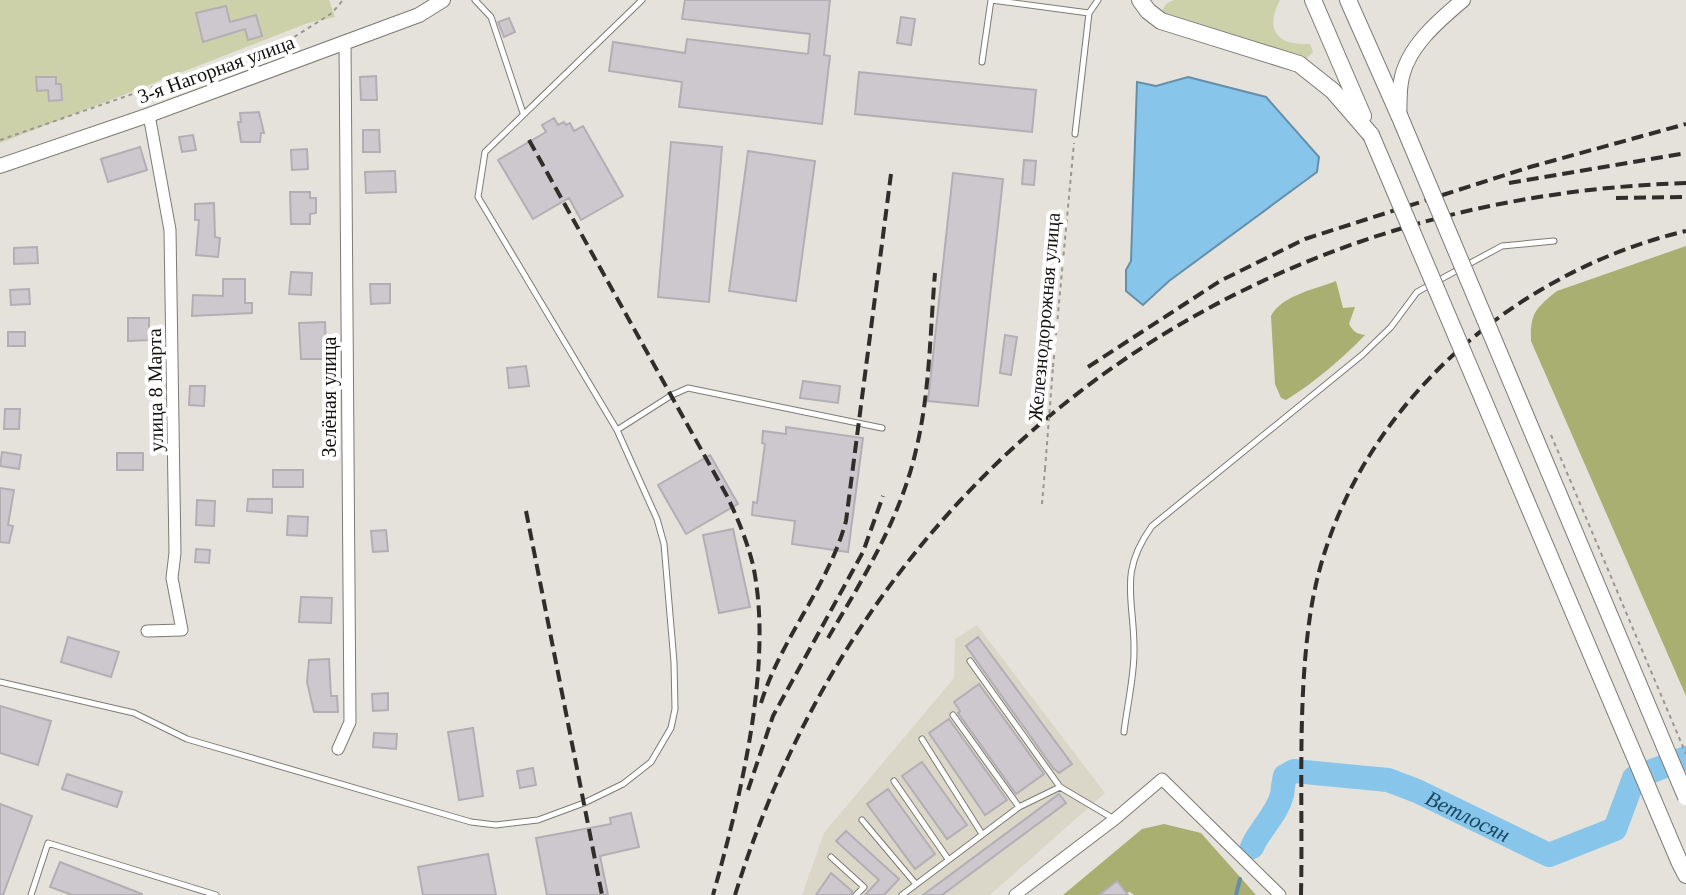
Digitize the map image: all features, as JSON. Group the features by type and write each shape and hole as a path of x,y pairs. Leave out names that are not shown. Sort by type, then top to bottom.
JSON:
{"main road":[{"path":"1140,0 1161,21 1299,64 1333,91 1371,135"},
{"path":"1348,2 1399,115 1686,797"},
{"path":"1316,8 1683,868"}],"street":[{"name":"3-я Нагорная улица","path":"0,166 149,115 419,15 443,0"},
{"path":"1399,115 1401,81 1412,56 1438,21 1463,0"},
{"name":"Зелёная улица","path":"338,749 350,722 345,42"},
{"name":"улица 8 Марта","path":"147,631 182,630 172,578 175,553 170,230 149,115"},
{"path":"1015,895 1162,779 1280,895"}],"lane":[{"path":"475,0 491,17 523,113"},
{"path":"0,682 134,713 187,739 471,822 496,825 538,820 623,784 651,762 671,728 675,709 664,544 648,495 617,430 478,197 485,152 642,0"},
{"path":"982,62 991,0 1089,13"},
{"path":"1075,134 1089,13 1098,0"},
{"path":"1124,732 1134,648 1130,573 1141,541 1152,526 1362,355 1391,327 1417,292 1502,246 1554,241"},
{"path":"617,430 688,388 882,428"},
{"path":"970,661 1060,787 1115,819"},
{"path":"953,715 1019,807"},
{"path":"922,739 982,834"},
{"path":"894,781 948,859"},
{"path":"902,895 1019,807 1060,787"},
{"path":"862,820 915,883"},
{"path":"31,895 48,843 216,895"},
{"path":"831,857 864,887 856,895"}],"path":[{"path":"0,140 291,39 332,13 343,0"},
{"name":"Железнодорожная улица","path":"1042,504 1075,134"}],"shaded area":[{"path":"977,625 1105,793 990,895 802,895 824,833 954,678 955,639"}],"green space":[{"path":"0,0 329,0 335,17 308,23 0,143"},
{"path":"1174,0 1280,0 1273,20 1277,34 1290,42 1310,44 1313,52 1305,60 1165,17 1161,12 1167,3"},
{"path":"1686,246 1686,696 1531,341 1531,332 1536,312 1557,291"},
{"path":"1336,281 1343,308 1355,307 1349,324 1355,332 1365,335 1307,386 1286,400 1281,398 1275,384 1271,316 1291,298"},
{"path":"1164,824 1201,833 1256,895 1134,895 1130,892 1118,895 1063,895 1142,829"}],"water":[{"path":"1188,77 1266,97 1319,157 1317,172 1169,281 1143,305 1126,291 1126,270 1131,261 1137,82 1156,86"}],"building":[{"path":"685,0 830,0 824,55 830,56 822,124 679,107 682,82 609,71 613,42 685,53 687,39 808,54 810,34 682,19"},
{"path":"226,6 230,22 256,15 262,36 248,40 245,29 203,42 196,13"},
{"path":"901,17 915,19 911,45 897,43"},
{"path":"509,18 515,32 504,37 498,22"},
{"path":"859,72 1036,90 1032,132 855,114"},
{"path":"376,76 377,100 361,100 360,77"},
{"path":"36,77 56,77 56,84 61,84 62,100 49,101 48,90 37,91"},
{"path":"259,112 264,133 261,133 260,142 241,142 240,113"},
{"path":"554,118 558,125 570,123 574,131 583,126 623,196 581,220 569,198 533,219 498,160 546,132 542,125"},
{"path":"363,130 379,130 380,152 363,152"},
{"path":"193,135 196,150 182,152 179,137"},
{"path":"671,142 722,147 709,302 658,297"},
{"path":"140,147 147,170 108,182 101,159"},
{"path":"307,149 308,169 292,170 291,150"},
{"path":"748,151 815,161 796,301 729,291"},
{"path":"1024,160 1036,161 1034,185 1022,184"},
{"path":"395,171 396,192 366,193 365,172"},
{"path":"953,173 1003,179 978,406 928,401"},
{"path":"290,192 310,192 310,198 316,198 316,213 310,214 310,224 291,224"},
{"path":"214,203 215,237 220,238 218,257 196,255 199,220 195,220 195,204"},
{"path":"37,247 38,263 14,264 14,248"},
{"path":"291,272 312,273 311,295 289,294"},
{"path":"223,279 245,279 245,303 252,303 252,313 192,316 193,295 223,296"},
{"path":"370,284 390,284 390,303 371,304"},
{"path":"29,289 30,304 11,305 10,290"},
{"path":"128,318 149,318 149,340 128,341"},
{"path":"325,322 326,359 301,359 299,323"},
{"path":"8,332 25,332 25,346 8,346"},
{"path":"1005,335 1017,337 1011,375 1000,373"},
{"path":"526,366 529,386 509,388 507,368"},
{"path":"803,381 840,386 838,403 800,398"},
{"path":"190,386 205,386 204,406 189,405"},
{"path":"5,409 20,409 19,429 4,429"},
{"path":"786,427 863,438 848,552 792,544 795,521 752,515 753,502 757,503 765,444 762,443 763,431 786,434"},
{"path":"2,452 21,455 19,469 0,466"},
{"path":"117,453 143,453 143,470 117,470"},
{"path":"710,455 738,504 686,534 658,485"},
{"path":"273,470 303,470 303,487 273,487"},
{"path":"0,488 14,490 8,525 13,526 9,543 0,542"},
{"path":"248,499 272,499 272,513 247,511"},
{"path":"197,500 215,501 214,526 196,525"},
{"path":"288,516 308,517 307,536 287,535"},
{"path":"733,529 750,607 719,613 703,535"},
{"path":"386,530 388,551 373,552 371,531"},
{"path":"196,549 210,550 209,563 195,562"},
{"path":"301,597 332,598 331,623 299,622"},
{"path":"68,637 119,652 111,677 61,662"},
{"path":"978,637 1072,764 1059,773 966,646"},
{"path":"329,659 331,696 337,696 338,712 314,712 307,682 309,660"},
{"path":"979,684 1044,774 1016,794 958,713 960,711 954,702"},
{"path":"388,693 388,710 373,711 372,694"},
{"path":"0,706 51,721 38,765 0,753"},
{"path":"949,719 1007,800 985,815 929,733"},
{"path":"473,728 483,796 459,800 448,732"},
{"path":"374,733 397,734 396,749 373,747"},
{"path":"922,762 967,825 947,839 902,776"},
{"path":"533,768 536,785 520,788 517,771"},
{"path":"67,774 122,792 117,807 62,789"},
{"path":"888,789 935,854 915,869 867,804"},
{"path":"1059,794 1066,803 942,895 923,895"},
{"path":"0,804 32,816 3,895 0,895"},
{"path":"631,813 639,847 600,856 608,895 547,895 536,838 611,824 610,818"},
{"path":"846,831 899,879 884,895 865,895 879,880 836,841"},
{"path":"488,854 496,895 423,895 418,867"},
{"path":"60,862 142,895 72,895 50,887"},
{"path":"831,873 852,891 851,895 816,895"},
{"path":"1117,881 1128,895 1099,895"}],"waterway":[{"name":"Ветлосян","path":"1252,847 1280,802 1285,776 1294,771 1388,780 1549,855 1615,829 1634,778 1686,758"},
{"name":"Ветлосян","path":"1236,895 1240,879"}],"railway":[{"path":"1088,367 1220,281 1305,239 1530,167 1686,124"},
{"path":"529,140 727,496 753,565 758,604 757,688 743,775 713,895"},
{"path":"1509,183 1686,153"},
{"path":"761,703 780,656 828,568 846,521 891,174"},
{"path":"735,895 796,741 877,603 976,484 1092,382 1223,301 1367,239 1522,200 1686,183"},
{"path":"1616,198 1686,197"},
{"path":"1301,895 1302,720 1310,616 1327,546 1355,481 1393,421 1440,368 1494,321 1554,282 1618,252 1686,231"},
{"path":"828,638 880,547 909,475 924,406 935,273"},
{"path":"748,790 773,716 863,552 883,496"},
{"path":"526,511 602,895"}]}
